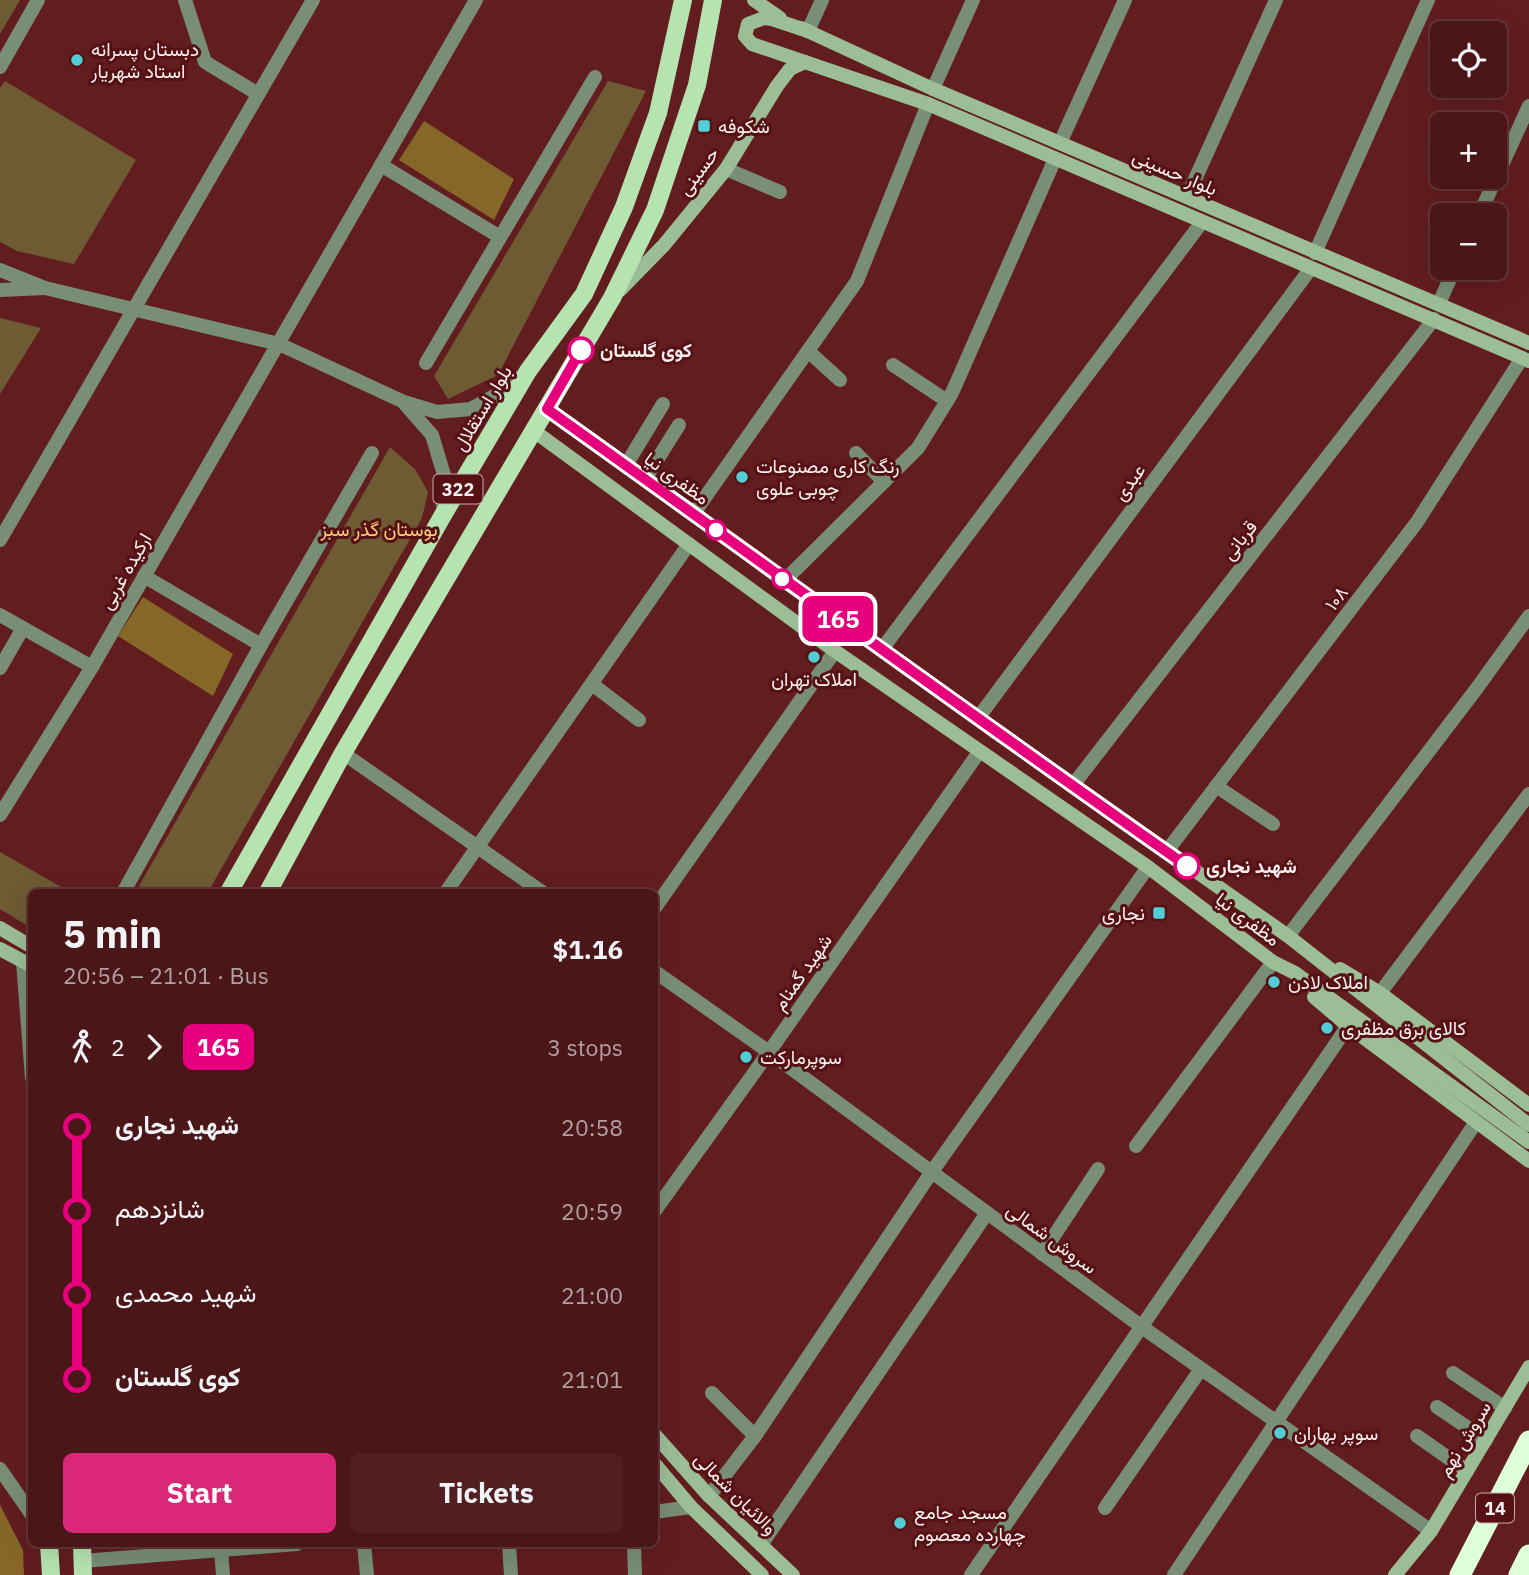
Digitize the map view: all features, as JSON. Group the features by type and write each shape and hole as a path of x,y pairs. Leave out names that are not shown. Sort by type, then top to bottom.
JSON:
{"highway":[{"name":"14","path":"1460,1575 1529,1441"},
{"path":"1519,1575 1529,1555"}],"main road":[{"name":"بلوار استقلال","path":"231,889 528,371 584,294 624,207 658,113 683,0"},
{"name":"322","path":"270,889 343,753 612,298 655,210 697,85 713,0"},
{"path":"754,0 772,14 808,31"},
{"name":"بلوار حسینی","path":"1525,360 928,104 752,44 747,41 745,30 748,24 764,18 808,31 1060,144 1529,343"},
{"name":"حسینی","path":"612,298 664,245 726,169 777,86 790,69 804,62"},
{"path":"667,78 697,85"},
{"name":"مظفری نیا","path":"547,409 1288,936 1514,1122 1529,1142"},
{"name":"مظفری نیا","path":"534,431 835,651 1148,867 1273,962 1295,973 1514,1122 1529,1125"},
{"path":"576,461 566,440 572,434 581,433"},
{"path":"0,929 27,944 27,964 0,949"},
{"path":"1288,936 1380,993 1529,1105"},
{"path":"1273,962 1348,1026 1529,1161"},
{"name":"سروش نهم","path":"1395,1575 1431,1531 1529,1367"},
{"name":"والائیان شمالی","path":"658,1439 709,1496 793,1575"},
{"name":"والائیان شمالی","path":"658,1468 691,1507 762,1575"},
{"path":"691,1507 709,1496"},
{"path":"49,1547 51,1575"}],"street":[{"path":"0,67 38,0"},
{"path":"185,0 205,62 258,94"},
{"path":"0,540 313,0"},
{"name":"ارکیده غربی","path":"0,815 92,667 476,0"},
{"path":"808,31 822,0"},
{"path":"933,89 973,0"},
{"path":"1060,144 1125,0"},
{"path":"1186,197 1276,0"},
{"path":"1315,253 1428,0"},
{"path":"426,363 595,77"},
{"path":"694,513 857,281 928,104"},
{"path":"1485,203 1529,106"},
{"path":"784,580 918,448 947,401 1055,159"},
{"path":"381,165 500,237"},
{"path":"726,169 780,192"},
{"path":"882,649 1202,222"},
{"name":"عبدی","path":"978,718 1311,268"},
{"path":"0,270 45,288 279,344 404,402 437,412 471,409 500,393 528,371"},
{"path":"1439,303 1450,280"},
{"path":"0,290 45,288"},
{"name":"قربانی","path":"1073,785 1434,319"},
{"path":"808,351 840,380"},
{"name":"۱۰۸","path":"1167,851 1417,522 1525,360"},
{"path":"894,365 947,401"},
{"path":"404,402 432,435 444,475 443,515"},
{"path":"626,465 663,404"},
{"path":"645,479 679,425"},
{"path":"125,889 372,453"},
{"path":"856,453 884,482"},
{"path":"448,889 690,544"},
{"path":"144,576 261,645"},
{"path":"0,615 92,667"},
{"path":"1288,936 1529,616"},
{"path":"0,668 23,628"},
{"path":"658,903 835,651"},
{"path":"592,684 639,720"},
{"name":"شهید گمنام","path":"658,1206 979,752"},
{"path":"343,753 538,889"},
{"path":"1216,786 1273,824"},
{"path":"1380,993 1529,794"},
{"path":"709,1496 755,1436 931,1174 1148,867"},
{"path":"1136,1146 1273,962"},
{"path":"27,964 28,987"},
{"name":"سروش شمالی","path":"658,974 769,1052 1142,1327 1431,1531"},
{"path":"971,1575 1348,1026"},
{"path":"1174,1575 1476,1122"},
{"path":"1042,1254 1098,1169"},
{"path":"761,1545 987,1213"},
{"path":"1105,1508 1201,1369"},
{"path":"1453,1373 1505,1408"},
{"path":"712,1393 755,1436"},
{"path":"1437,1407 1486,1440"},
{"path":"1418,1436 1467,1471"},
{"path":"0,1469 28,1509"},
{"path":"658,1511 691,1507"},
{"path":"82,1560 192,1548 221,1550 259,1547"},
{"path":"364,1547 367,1575"},
{"path":"509,1547 511,1575"},
{"path":"634,1547 635,1575"},
{"path":"221,1550 223,1575"}],"green space":[{"path":"0,0 20,0 0,34"},
{"path":"5,81 136,160 74,264 17,251 0,242 0,88"},
{"path":"608,81 646,91 498,375 448,399 434,376"},
{"path":"0,318 41,328 0,394"},
{"name":"بوستان گذر سبز","path":"390,447 415,469 428,492 422,518 210,889 145,889 139,886"},
{"path":"0,852 65,889 28,889 28,926 0,909"}],"shaded area":[{"path":"424,121 514,179 494,220 399,160"},
{"path":"143,597 233,654 213,696 118,636"},
{"path":"0,1505 23,1550 24,1575 0,1575"}],"bus line":[{"name":"165","path":"581,350 547,409 1187,866"}],"place":[{"name":"دبستان پسرانه استاد شهريار","path":"77,60"},
{"name":"شکوفه","path":"704,126"},
{"name":"کوی گلستان","path":"581,350"},
{"name":"رنگ کاری مصنوعات چوبی علوی","path":"742,477"},
{"name":"املاک تهران","path":"814,657"},
{"name":"شهید نجاری","path":"1187,866"},
{"name":"نجاری","path":"1159,913"},
{"name":"املاک لادن","path":"1274,982"},
{"name":"کالای برق مظفری","path":"1327,1028"},
{"name":"سوپرمارکت","path":"746,1057"},
{"name":"سوپر بهاران","path":"1280,1433"},
{"name":"مسجد جامع چهارده معصوم","path":"900,1523"}]}
